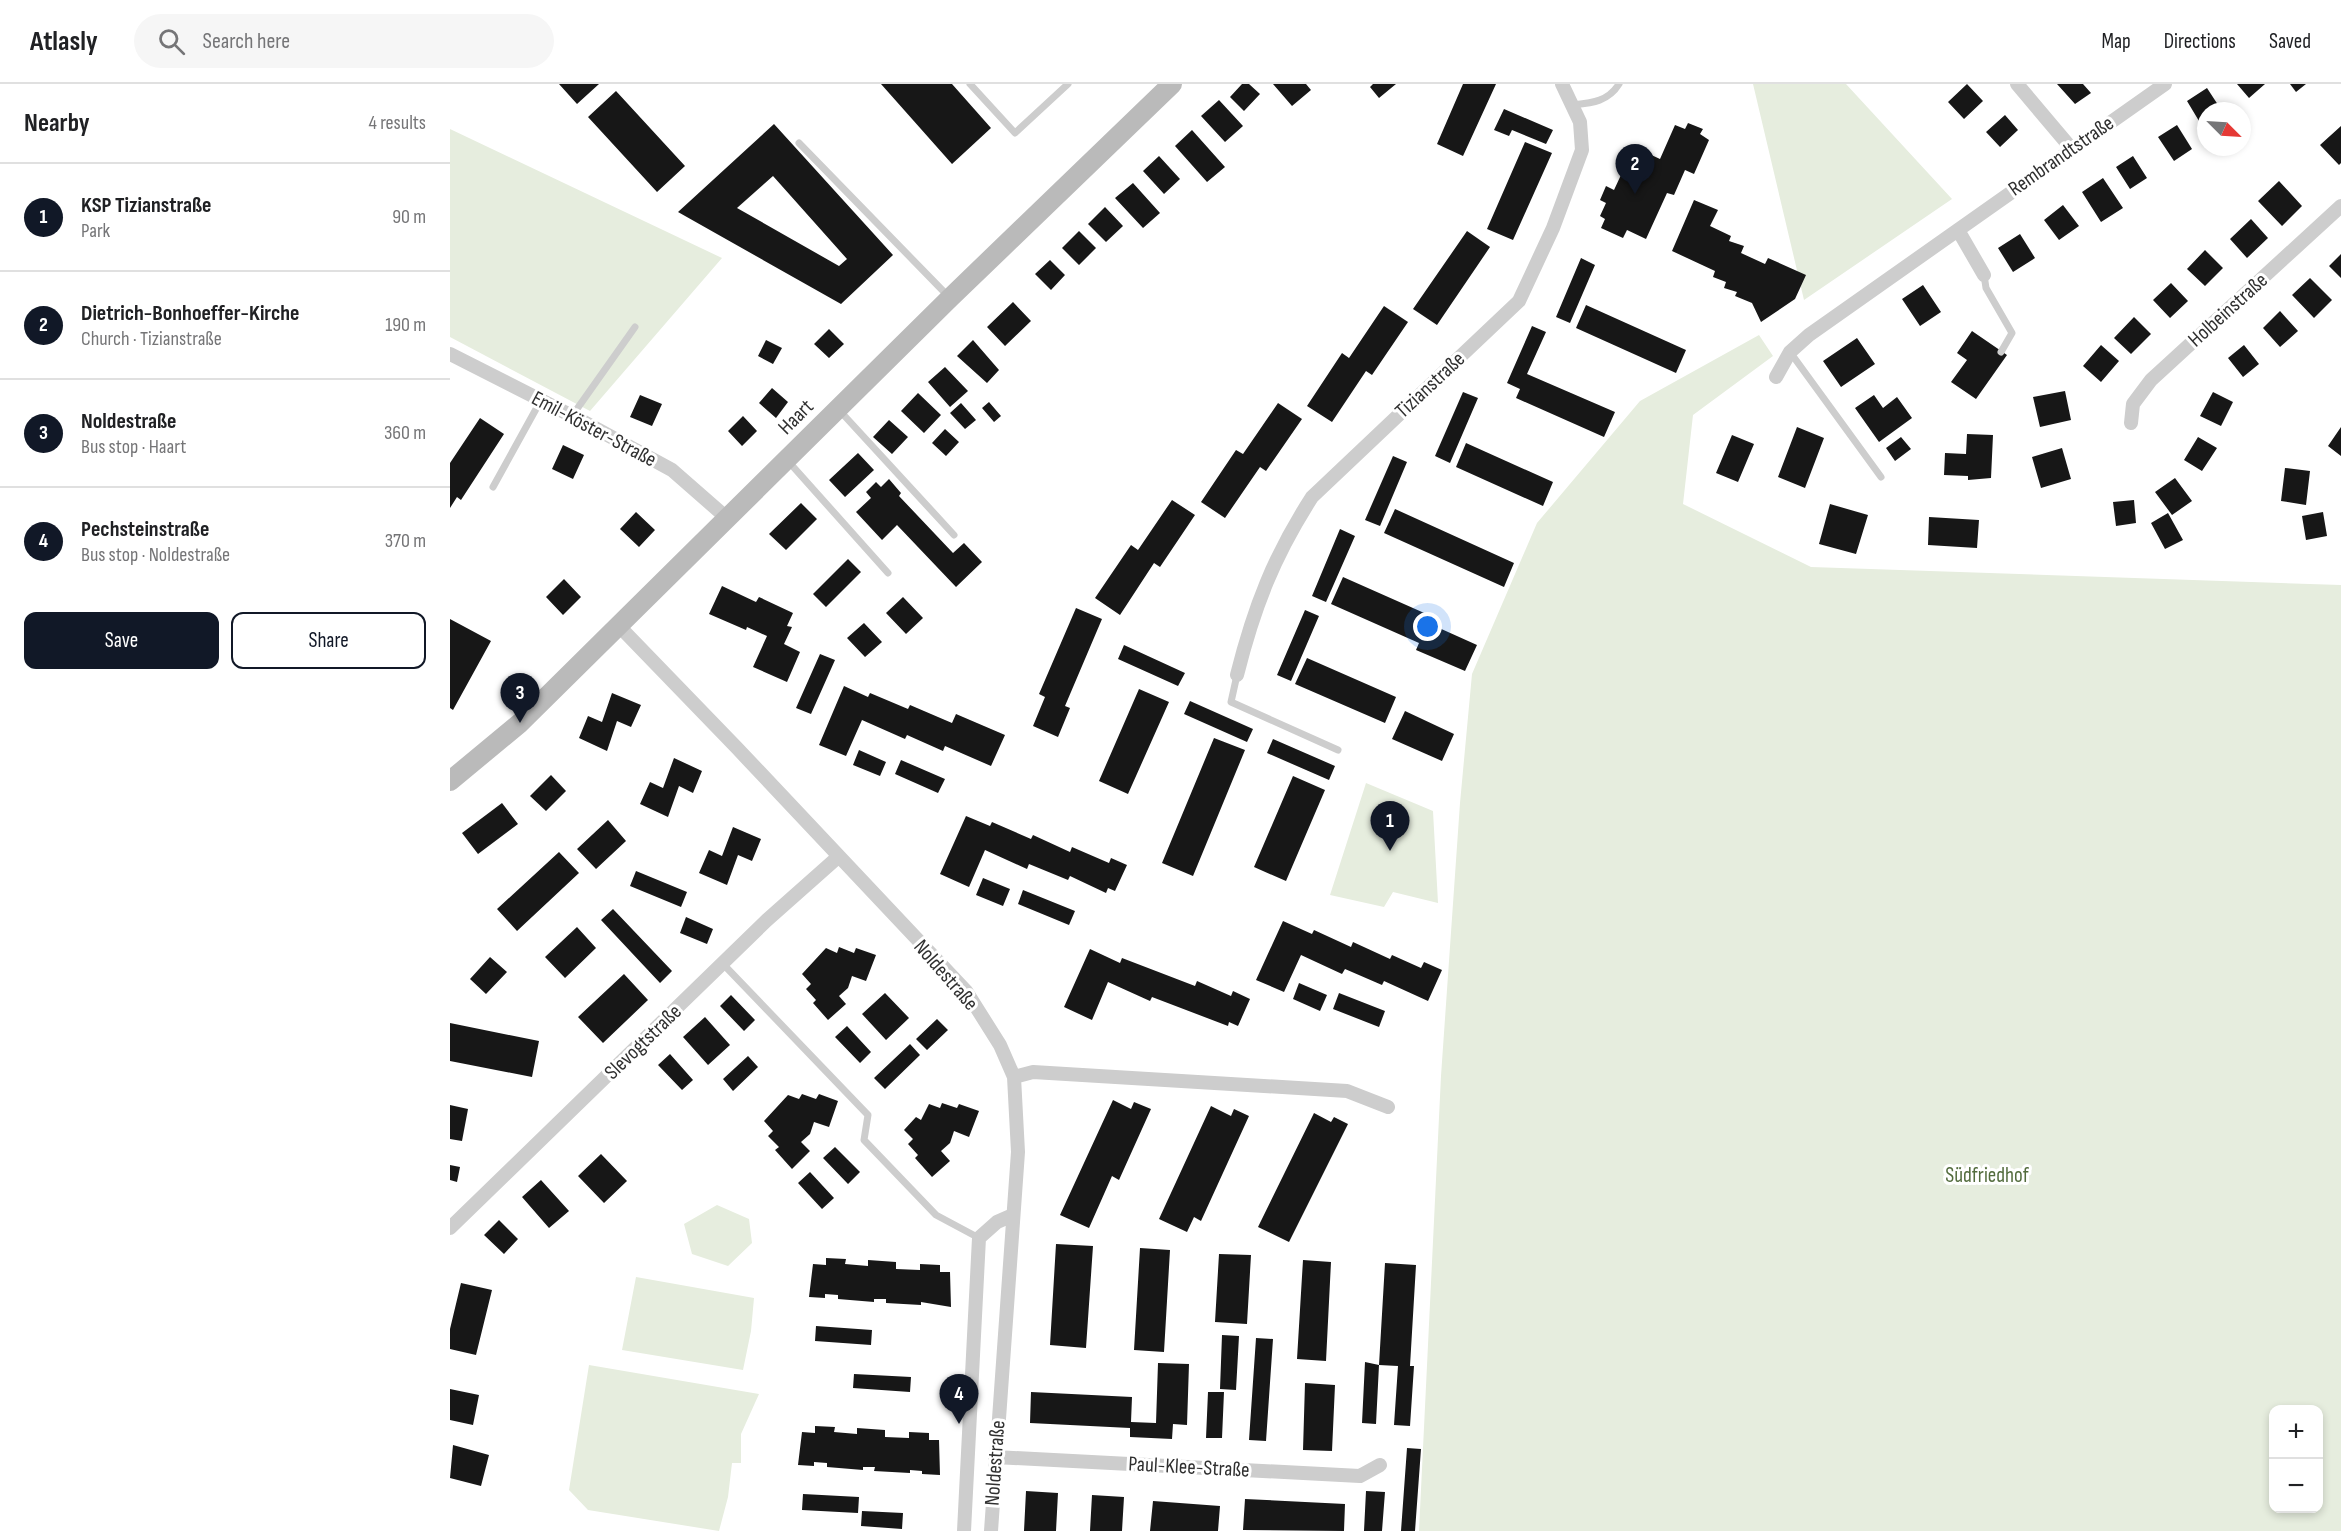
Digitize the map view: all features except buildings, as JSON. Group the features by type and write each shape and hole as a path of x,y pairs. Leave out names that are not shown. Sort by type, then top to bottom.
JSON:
{"main road":[{"name":"Haart","path":"450,781 520,723 950,298 1172,84"}],"street":[{"name":"Tizianstraße","path":"1237,675 1259,597 1287,535 1312,497 1519,301 1553,228 1582,150 1580,122 1562,84"},
{"path":"2017,84 2072,148"},
{"name":"Rembrandtstraße","path":"1776,377 1790,352 1809,335 2164,84"},
{"name":"Holbeinstraße","path":"2131,423 2133,404 2151,380 2341,206"},
{"path":"1958,230 1984,275"},
{"name":"Emil-Köster-Straße","path":"452,360 573,416 672,470 728,519"},
{"name":"Noldestraße","path":"619,626 966,991 1000,1045 1014,1077 1018,1152 991,1531"},
{"name":"Slevogtstraße","path":"450,1228 724,965 767,920 838,857"},
{"path":"1014,1077 1033,1072 1347,1091 1388,1107"},
{"path":"979,1238 997,1222 1013,1215"},
{"name":"Noldestraße","path":"964,1531 979,1238"},
{"name":"Paul-Klee-Straße","path":"995,1457 1360,1476 1380,1465"}],"lane":[{"path":"970,84 1015,133 1068,84"},
{"path":"1572,105 1598,102 1613,93 1619,84"},
{"path":"799,143 950,298"},
{"path":"1984,275 1986,288 2012,333 2001,352"},
{"path":"573,416 635,327"},
{"path":"1790,352 1881,477"},
{"path":"494,487 541,400"},
{"path":"838,408 954,535"},
{"path":"788,460 888,573"},
{"path":"1237,675 1231,702 1338,750"},
{"path":"724,965 868,1115 864,1140 936,1215 979,1238"}],"green space":[{"path":"1753,84 1846,84 1952,199 1804,300"},
{"path":"450,129 722,258 590,411 450,337"},
{"name":"Südfriedhof","path":"1759,335 1773,356 1693,415 1683,504 1811,567 2341,585 2341,1531 1419,1531 1441,1076 1460,803 1472,674 1537,523 1640,401"},
{"path":"1366,783 1433,811 1438,903 1393,892 1384,907 1330,895"},
{"path":"717,1205 749,1219 752,1243 728,1266 692,1254 684,1224"},
{"path":"636,1277 754,1298 751,1331 743,1370 622,1350"},
{"path":"589,1365 759,1394 741,1434 741,1463 732,1463 728,1497 719,1531 588,1510 569,1490"}],"place":[{"name":"Dietrich-Bonhoeffer-Kirche","path":"1635,194"},
{"name":"Noldestraße","path":"520,723"},
{"name":"KSP Tizianstraße","path":"1390,851"},
{"name":"Pechsteinstraße","path":"959,1424"}]}
